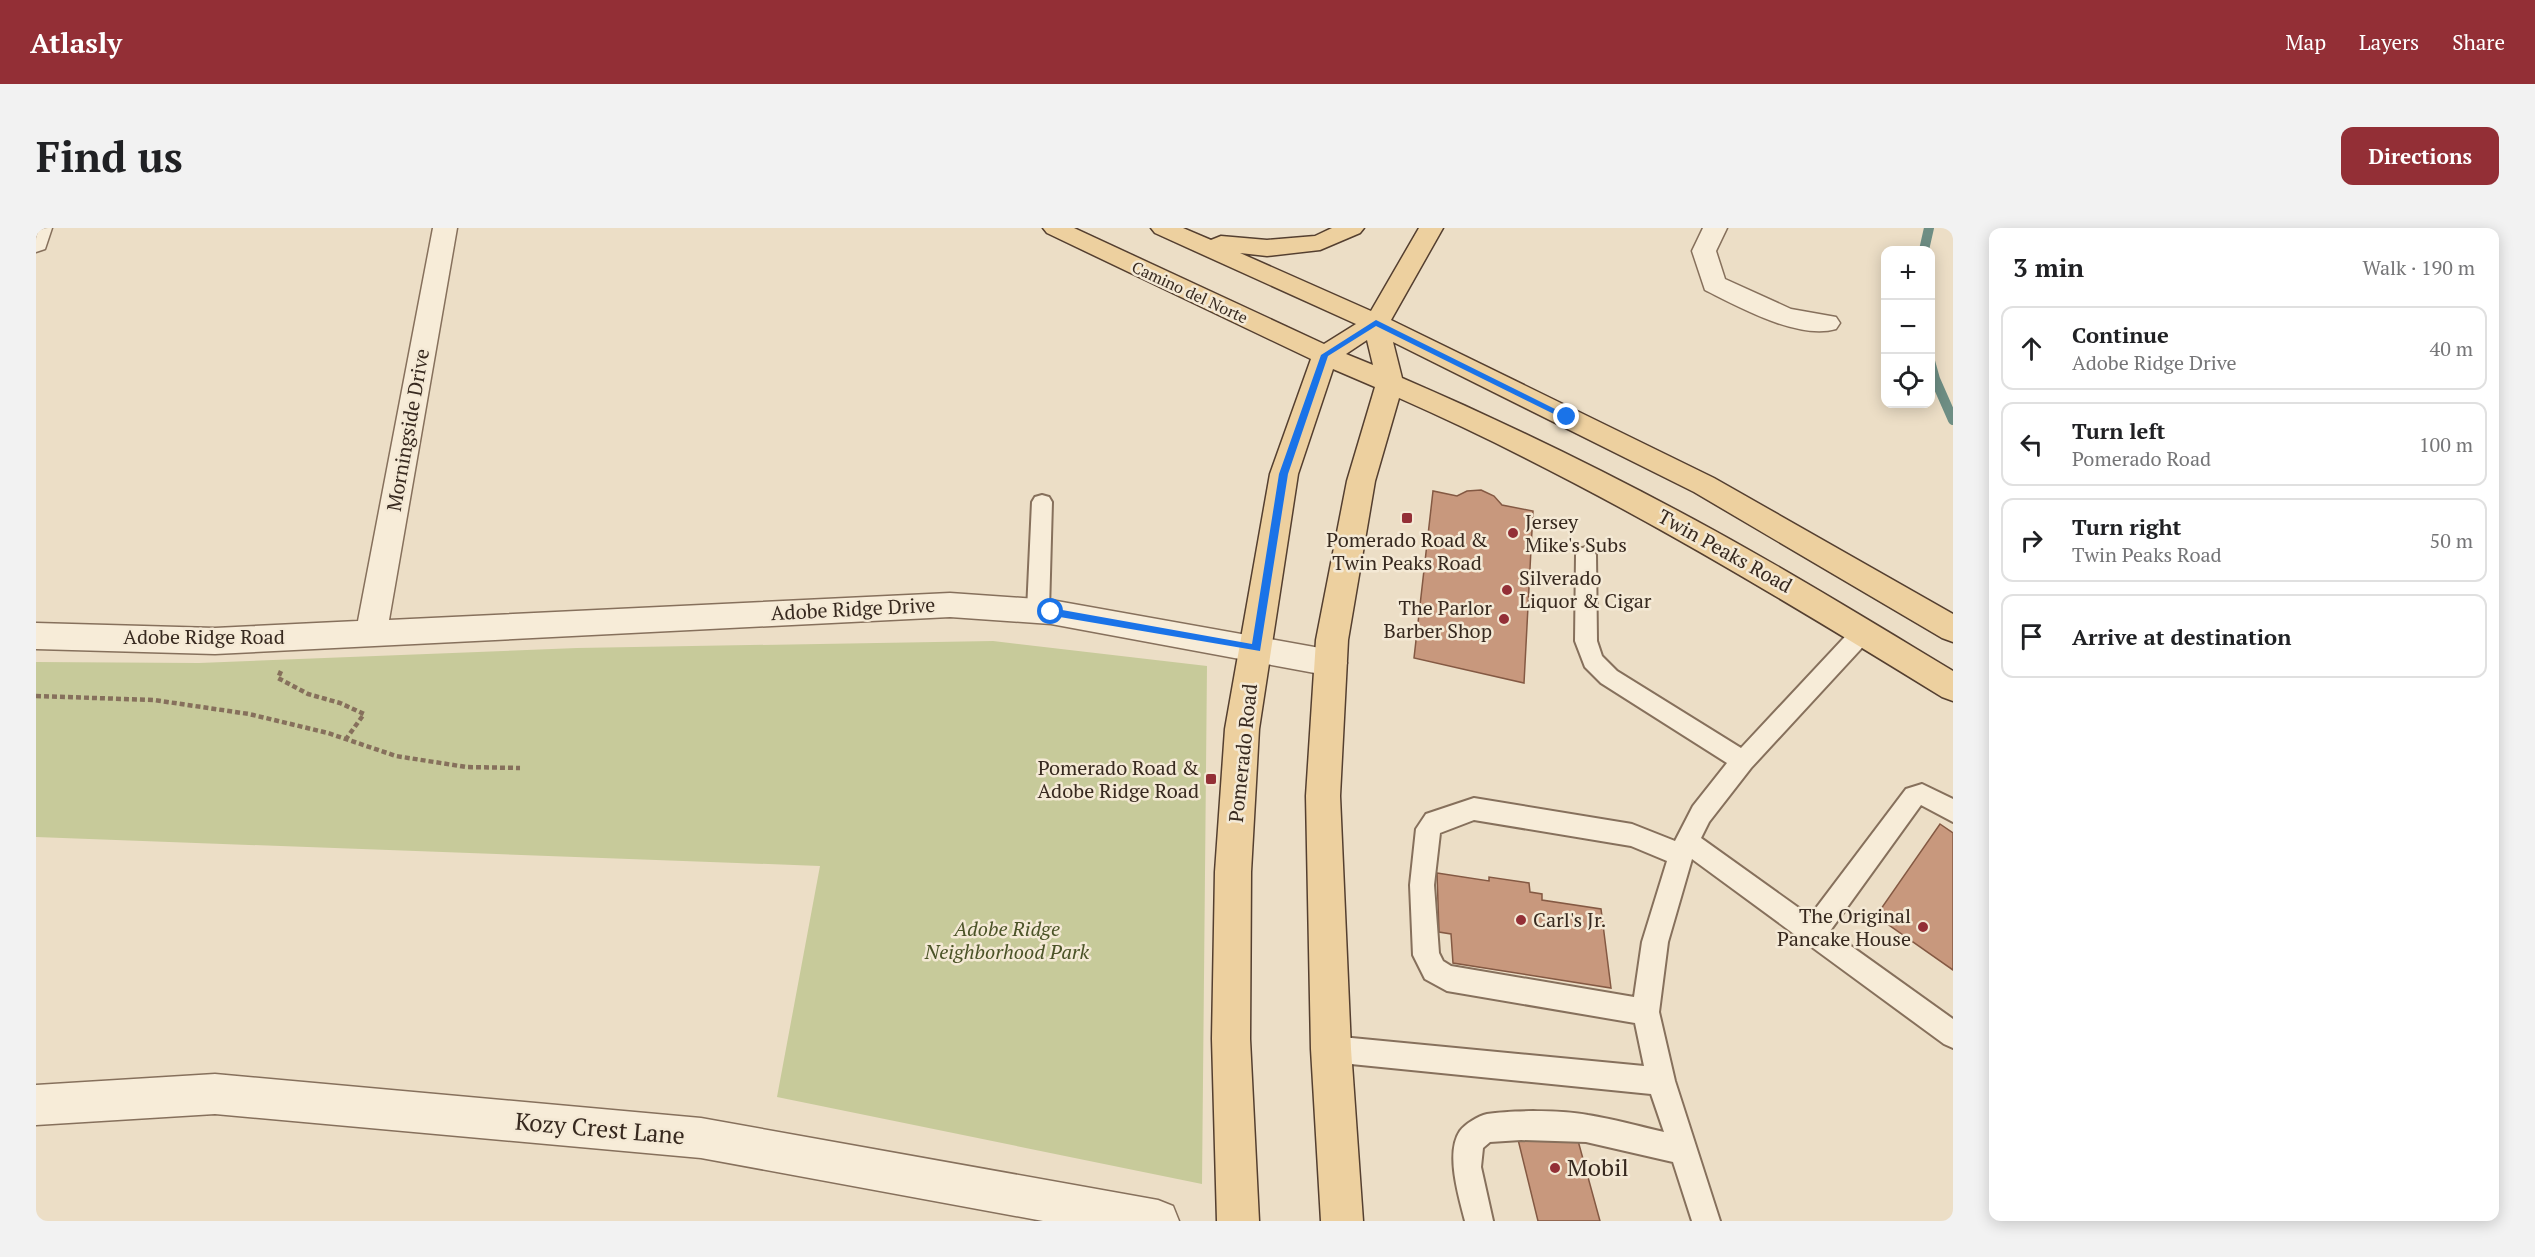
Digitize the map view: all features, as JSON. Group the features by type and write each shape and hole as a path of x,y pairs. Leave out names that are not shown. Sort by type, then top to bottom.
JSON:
{"main road":[{"name":"Camino del Norte","path":"1055,228 1325,355"},
{"path":"1173,232 1221,244 1267,248 1320,243 1352,228"},
{"path":"1325,355 1376,323 1431,228"},
{"path":"1173,232 1376,323 1704,485 1953,628"},
{"path":"1342,1221 1331,1049 1323,796 1332,640 1361,481 1390,383 1376,323"},
{"name":"Twin Peaks Road","path":"1325,355 1506,437 1636,502 1773,578 1953,687"},
{"name":"Pomerado Road","path":"1238,1221 1231,1039 1233,872 1242,729 1284,474 1325,355"}],"street":[{"path":"36,244 40,228"},
{"name":"Morningside Drive","path":"371,633 445,228"},
{"path":"1715,228 1704,251 1714,284 1769,312 1807,322 1827,323"},
{"name":"Adobe Ridge Drive","path":"371,633 950,605 1038,611 1331,663"},
{"name":"Adobe Ridge Road","path":"36,636 215,640 371,633"},
{"name":"Kozy Crest Lane","path":"36,1105 215,1094 701,1138 1158,1221"}],"lane":[{"path":"1038,611 1042,502"},
{"path":"1586,555 1586,641 1593,661 1609,677 1743,761"},
{"path":"1706,1221 1662,1081 1646,1012 1655,942 1684,848 1701,814 1743,761 1863,632"},
{"path":"1813,933 1914,796 1922,794 1953,811"},
{"path":"1646,1012 1447,978 1434,970 1426,956 1422,885 1428,829 1434,822 1474,809 1588,826 1684,848 1813,933 1953,1035"},
{"path":"1331,1049 1662,1081"},
{"path":"1479,1221 1467,1167 1470,1141 1485,1128 1521,1126 1586,1128 1684,1151"}],"path":[{"path":"293,637 278,678 308,694 340,703 364,714 346,739"},
{"path":"36,696 154,700 249,714 346,739 396,756 466,767 520,768"}],"green space":[{"name":"Adobe Ridge Neighborhood Park","path":"993,641 1207,666 1202,1184 777,1097 820,866 36,837 36,662 199,663 577,648"}],"building":[{"path":"1481,490 1494,496 1502,505 1533,511 1524,683 1414,658 1433,491 1457,496 1467,491"},
{"path":"1940,824 1953,833 1953,970 1876,916"},
{"name":"Carl's Jr.","path":"1437,873 1489,881 1489,877 1529,883 1530,892 1542,894 1542,900 1601,909 1611,988 1453,963 1451,934 1439,932"},
{"name":"Mobil","path":"1512,1115 1571,1115 1600,1221 1538,1221"}],"waterway":[{"path":"1925,246 1929,228"},
{"path":"1935,379 1953,420"}],"place":[{"name":"Pomerado Road & Twin Peaks Road","path":"1407,518"},
{"name":"Jersey Mike's Subs","path":"1513,533"},
{"name":"Silverado Liquor & Cigar","path":"1507,590"},
{"name":"The Parlor Barber Shop","path":"1504,619"},
{"name":"Pomerado Road & Adobe Ridge Road","path":"1211,779"},
{"name":"Carl's Jr.","path":"1521,920"},
{"name":"The Original Pancake House","path":"1923,927"},
{"name":"Mobil","path":"1555,1168"}],"route":[{"path":"1051,612 1256,648 1284,474 1325,355 1376,323 1567,417"}]}
